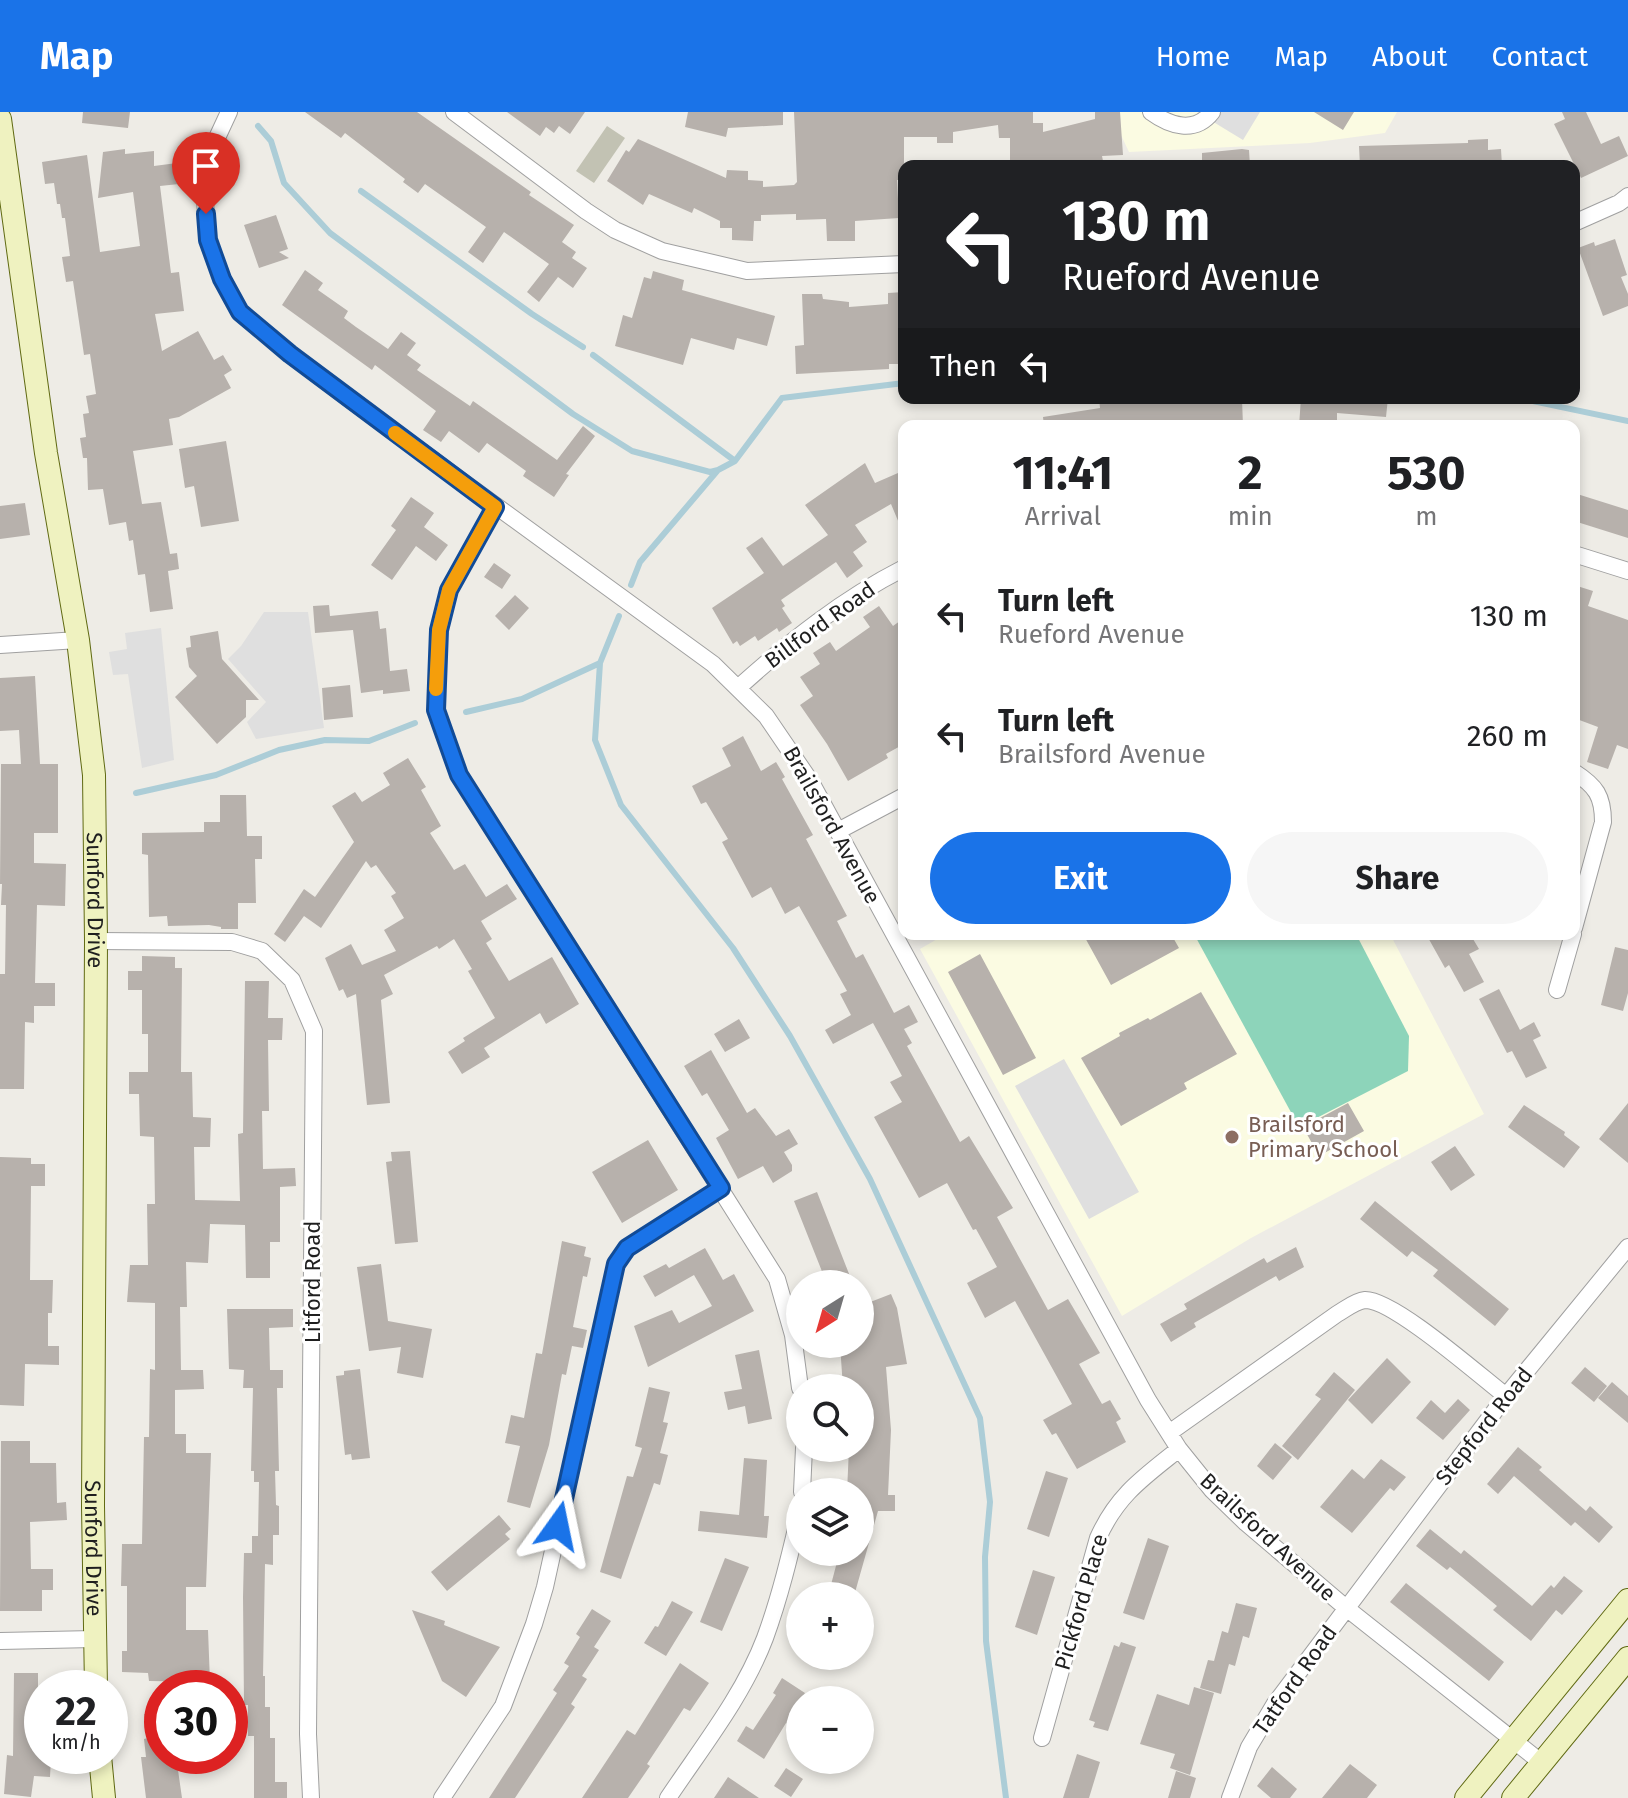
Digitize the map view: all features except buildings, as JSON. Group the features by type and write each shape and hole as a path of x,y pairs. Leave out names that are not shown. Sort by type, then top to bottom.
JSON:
{"street":[{"name":"Brailsford Avenue","path":"229,112 216,140 204,188 208,240 222,279 240,312 290,354 495,507 713,664 766,716 792,750 838,831 1148,1400 1179,1449 1218,1497 1345,1607 1542,1763"},
{"path":"454,112 586,211 615,230 662,251 747,271 898,264"},
{"path":"1151,112 1178,128 1207,119 1212,112"},
{"name":"Sunford Drive","path":"0,119 46,453 78,640 94,775 95,1670"},
{"path":"1580,220 1628,196"},
{"path":"495,507 449,590 439,630 436,710 451,754 459,775 777,1279 793,1335 798,1374"},
{"path":"1580,556 1628,571"},
{"name":"Billford Road","path":"739,687 809,627 898,571"},
{"path":"0,645 78,640"},
{"path":"1580,777 1599,792 1603,822 1580,906"},
{"path":"838,831 898,799"},
{"path":"1557,990 1571,940"},
{"name":"Litford Road","path":"96,941 232,942 262,951 292,980 314,1031 308,1734 311,1798"},
{"path":"442,1798 503,1706 534,1624 545,1587 616,1264 627,1248 721,1188"},
{"name":"Stepford Road","path":"1345,1607 1506,1396 1628,1247"},
{"path":"1169,1433 1354,1303 1366,1300 1393,1309 1506,1396"},
{"name":"Pickford Place","path":"1042,1738 1098,1538 1107,1518 1131,1488 1179,1449"},
{"path":"668,1798 734,1699 764,1640 787,1566"},
{"path":"1466,1798 1628,1600"},
{"name":"Tatford Road","path":"1230,1798 1249,1747 1274,1705 1345,1607"},
{"path":"0,1641 94,1639"},
{"path":"1513,1798 1628,1658"},
{"path":"102,1774 104,1798"}],"shaded area":[{"path":"1120,112 1397,112 1385,133 1310,143 1129,152 1121,135"},
{"path":"1197,112 1260,112 1243,140"},
{"path":"607,126 625,138 594,183 576,171"},
{"path":"264,612 308,612 324,728 256,739 247,722 266,702 228,659 241,646"},
{"path":"161,628 174,760 142,768 128,674 113,675 109,652 127,649 125,633"},
{"name":"Brailsford Primary School","path":"936,940 1393,940 1484,1114 1251,1238 1122,1316 920,949"},
{"path":"1064,1059 1139,1192 1089,1219 1015,1086"}],"green space":[{"path":"1197,940 1359,940 1409,1036 1408,1071 1299,1127"}],"waterway":[{"path":"258,126 271,141 284,183 330,233 573,414 632,451 710,472 718,470"},
{"path":"361,191 583,347"},
{"path":"593,355 735,461"},
{"path":"631,585 640,562 718,470 735,461 782,398 898,384"},
{"path":"1547,404 1628,421"},
{"path":"466,712 522,699 600,663 619,616"},
{"path":"600,663 595,740 621,805 733,948 790,1036 870,1179 980,1418 990,1502 985,1557 986,1641 1006,1798"},
{"path":"136,793 216,775 279,750 325,740 369,741 415,723"}],"slow traffic":[{"path":"395,433 495,507 449,590 439,630 436,689"}],"place":[{"name":"Brailsford Primary School","path":"1232,1137"}],"route":[{"path":"206,214 208,240 222,279 240,312 290,354 495,507 449,590 439,630 436,710 459,775 721,1188 627,1248 616,1264 558,1526"}]}
